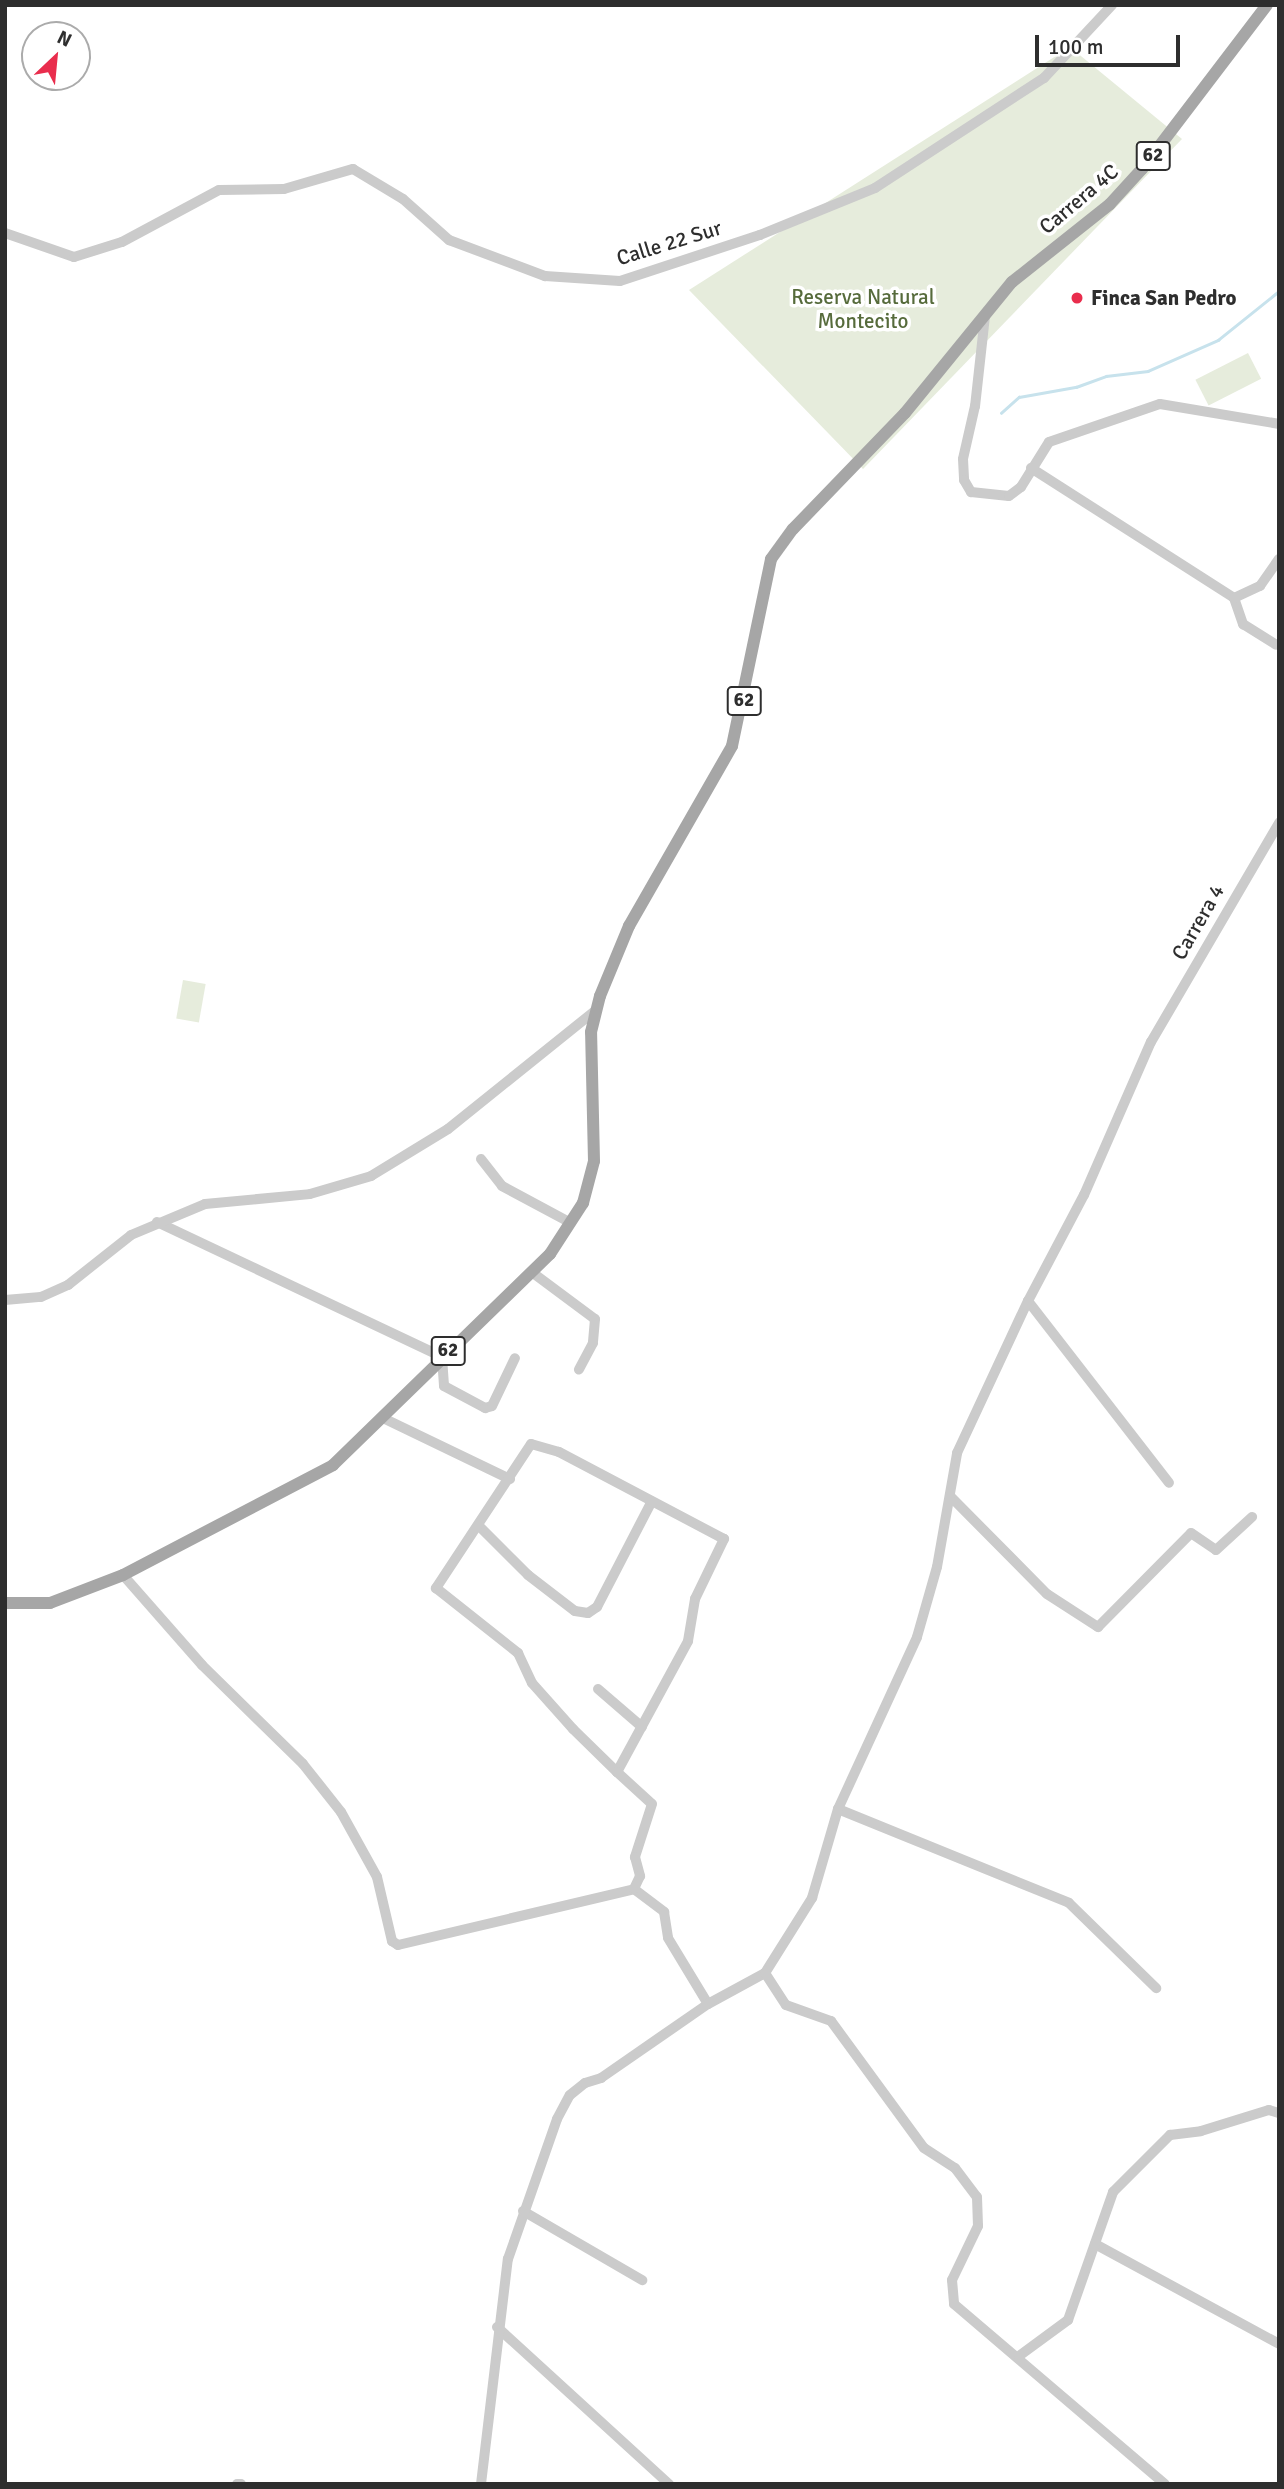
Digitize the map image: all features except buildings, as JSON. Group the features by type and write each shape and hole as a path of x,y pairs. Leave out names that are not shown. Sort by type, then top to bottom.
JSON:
{"main road":[{"name":"Carrera 4C","path":"985,316 1012,282 1110,204 1142,169 1267,5"},
{"name":"62","path":"5,1604 50,1603 123,1575 333,1465 533,1273 583,1203 594,1161 591,1032 597,1009 629,926 732,746 771,559 793,529 905,413 985,316"}],"street":[{"name":"Calle 22 Sur","path":"5,233 74,257 122,242 219,190 284,189 353,169 403,200 449,240 545,276 620,281 760,235 875,188 1044,78 1112,5"},
{"path":"985,316 975,406 963,459 964,480 971,492 1009,496 1021,487 1049,442 1160,404 1279,424"},
{"path":"1031,468 1234,598 1243,624 1276,645"},
{"path":"1234,598 1260,586 1279,559"},
{"name":"Carrera 4","path":"765,1973 812,1898 838,1809 917,1637 951,1497 957,1453 1028,1301 1084,1195 1151,1042 1279,823"},
{"path":"5,1300 41,1297 68,1285 131,1235 205,1204 310,1194 370,1176 448,1129 597,1009"},
{"path":"481,1159 502,1186 571,1223"},
{"path":"157,1222 443,1357 444,1386 485,1408 492,1406 515,1359"},
{"path":"533,1273 594,1319 593,1343 579,1369"},
{"path":"1028,1301 1169,1483"},
{"path":"383,1418 509,1479"},
{"path":"617,1772 688,1641 695,1599 724,1539 559,1452 531,1444 480,1527 436,1588 518,1653 532,1683 617,1772 652,1804 635,1857 640,1876 634,1889"},
{"path":"951,1497 1046,1594 1098,1627 1191,1533 1216,1550 1252,1517"},
{"path":"480,1527 528,1575 575,1611 589,1613 597,1607 652,1501"},
{"path":"123,1575 202,1665 320,1784 377,1877 392,1941 398,1945 634,1889"},
{"path":"598,1689 642,1727"},
{"path":"838,1809 1069,1903 1156,1988"},
{"path":"634,1889 664,1912 668,1938 710,2004"},
{"path":"481,2484 497,2327 508,2259 543,2151 570,2095 710,2004 765,1973 786,2005 831,2021 924,2148 954,2168 977,2197 978,2226 952,2280 954,2304 1019,2356 1164,2484"},
{"path":"1019,2356 1068,2320 1112,2192 1170,2135 1201,2131 1269,2110 1279,2113"},
{"path":"523,2211 642,2280"},
{"path":"1095,2244 1279,2344"},
{"path":"497,2327 669,2484"}],"green space":[{"name":"Reserva Natural Montecito","path":"1070,47 1182,139 863,469 689,290"},
{"path":"1248,353 1261,379 1209,406 1195,380"},
{"path":"183,980 206,984 199,1022 176,1018"}],"waterway":[{"path":"1001,413 1019,397 1076,387 1106,376 1148,371 1218,340 1279,291"}],"place":[{"name":"Finca San Pedro","path":"1077,298"}]}
